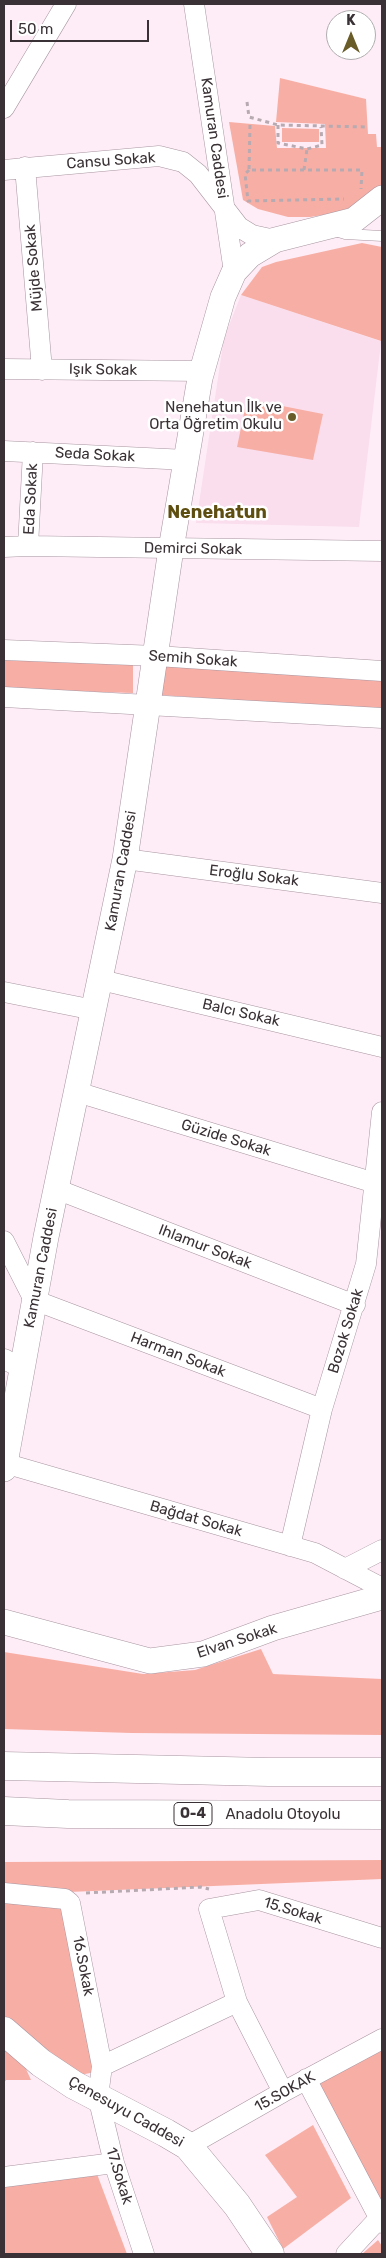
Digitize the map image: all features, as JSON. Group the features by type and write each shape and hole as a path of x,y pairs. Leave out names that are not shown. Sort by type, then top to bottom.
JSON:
{"main road":[{"path":"4,1766 250,1772 382,1772"},
{"name":"Anadolu Otoyolu","path":"4,1812 382,1815"},
{"name":"Çenesuyu Caddesi","path":"4,2031 41,2063 74,2085 188,2146 238,2205 270,2254"}],"street":[{"path":"4,108 66,4"},
{"name":"Kamuran Caddesi","path":"194,4 234,272"},
{"name":"Cansu Sokak","path":"4,170 159,156 183,162 198,174 239,227 252,235 275,240"},
{"name":"Müjde Sokak","path":"25,167 42,370"},
{"name":"Kamuran Caddesi","path":"4,1465 13,1363 34,1300 125,859 171,549 202,371 223,297 234,272 250,255 275,240 354,220 371,198"},
{"name":"Işık Sokak","path":"4,369 202,371"},
{"name":"Seda Sokak","path":"4,451 187,460"},
{"name":"Eda Sokak","path":"28,546 33,452"},
{"name":"Demirci Sokak","path":"4,547 382,551"},
{"name":"Semih Sokak","path":"4,650 156,656 382,671"},
{"path":"4,697 382,718"},
{"name":"Eroğlu Sokak","path":"125,859 382,893"},
{"name":"Balcı Sokak","path":"101,980 382,1047"},
{"path":"4,992 94,1010"},
{"name":"Güzide Sokak","path":"77,1092 375,1183"},
{"name":"Bozok Sokak","path":"290,1546 322,1409 355,1305 374,1265 375,1183 382,1112"},
{"name":"Ihlamur Sokak","path":"56,1189 355,1305"},
{"path":"4,1241 34,1300"},
{"name":"Harman Sokak","path":"34,1300 322,1409"},
{"name":"Bağdat Sokak","path":"4,1465 315,1553 382,1588"},
{"path":"346,1569 382,1550"},
{"name":"Elvan Sokak","path":"4,1622 150,1661 203,1654 273,1628 382,1597"},
{"path":"4,1893 64,1899"},
{"name":"16.Sokak","path":"64,1899 70,1903 102,2066 98,2097"},
{"name":"15.Sokak","path":"283,2092 237,2002 209,1909 259,1900 382,1938"},
{"path":"102,2066 237,2002"},
{"name":"15.SOKAK","path":"188,2146 382,2039"},
{"path":"306,2080 381,2218 346,2254"},
{"name":"17.Sokak","path":"98,2097 114,2163 144,2254"},
{"path":"4,2177 114,2163"}],"lane":[{"path":"327,228 345,234 382,236"}],"path":[{"path":"247,102 249,117 278,125 368,127"},
{"path":"250,125 249,170 246,174 248,201 351,199"},
{"path":"278,125 278,143 307,149 322,145 321,127"},
{"path":"304,170 307,149"},
{"path":"249,170 362,170 371,198"},
{"path":"64,1899 68,1894 201,1887 211,1889"}],"shaded area":[{"path":"280,78 366,99 368,134 376,134 377,147 382,147 382,184 369,200 342,212 310,217 288,217 258,209 243,200 229,122 275,126 277,148 326,148 325,124 276,122"},
{"path":"282,128 319,129 319,142 282,142"},
{"path":"362,243 382,247 381,341 241,295 262,267 276,262"},
{"name":"Nenehatun İlk ve Orta Öğretim Okulu","path":"241,295 380,341 382,334 359,527 196,523 224,338"},
{"path":"247,399 323,414 313,460 237,447"},
{"path":"4,660 133,665 133,693 4,689"},
{"path":"165,666 382,680 382,710 160,695"},
{"path":"261,1649 273,1674 382,1679 382,1735 131,1733 4,1729 4,1652 143,1674 195,1670"},
{"path":"382,1860 382,1879 69,1892 4,1886 4,1862"},
{"path":"4,1901 59,1904 68,1910 95,2072 80,2075 4,2016"},
{"path":"4,2045 22,2060 31,2080 6,2080 4,2083"},
{"path":"382,2047 382,2207 315,2084"},
{"path":"313,2125 351,2198 283,2249 267,2217 297,2197 265,2155"},
{"path":"94,2166 127,2254 4,2254 4,2177"},
{"path":"378,2240 382,2246 382,2254 362,2254"}],"place":[{"name":"Nenehatun İlk ve Orta Öğretim Okulu","path":"292,417"}],"district":[{"name":"Nenehatun","path":"217,513"}]}
